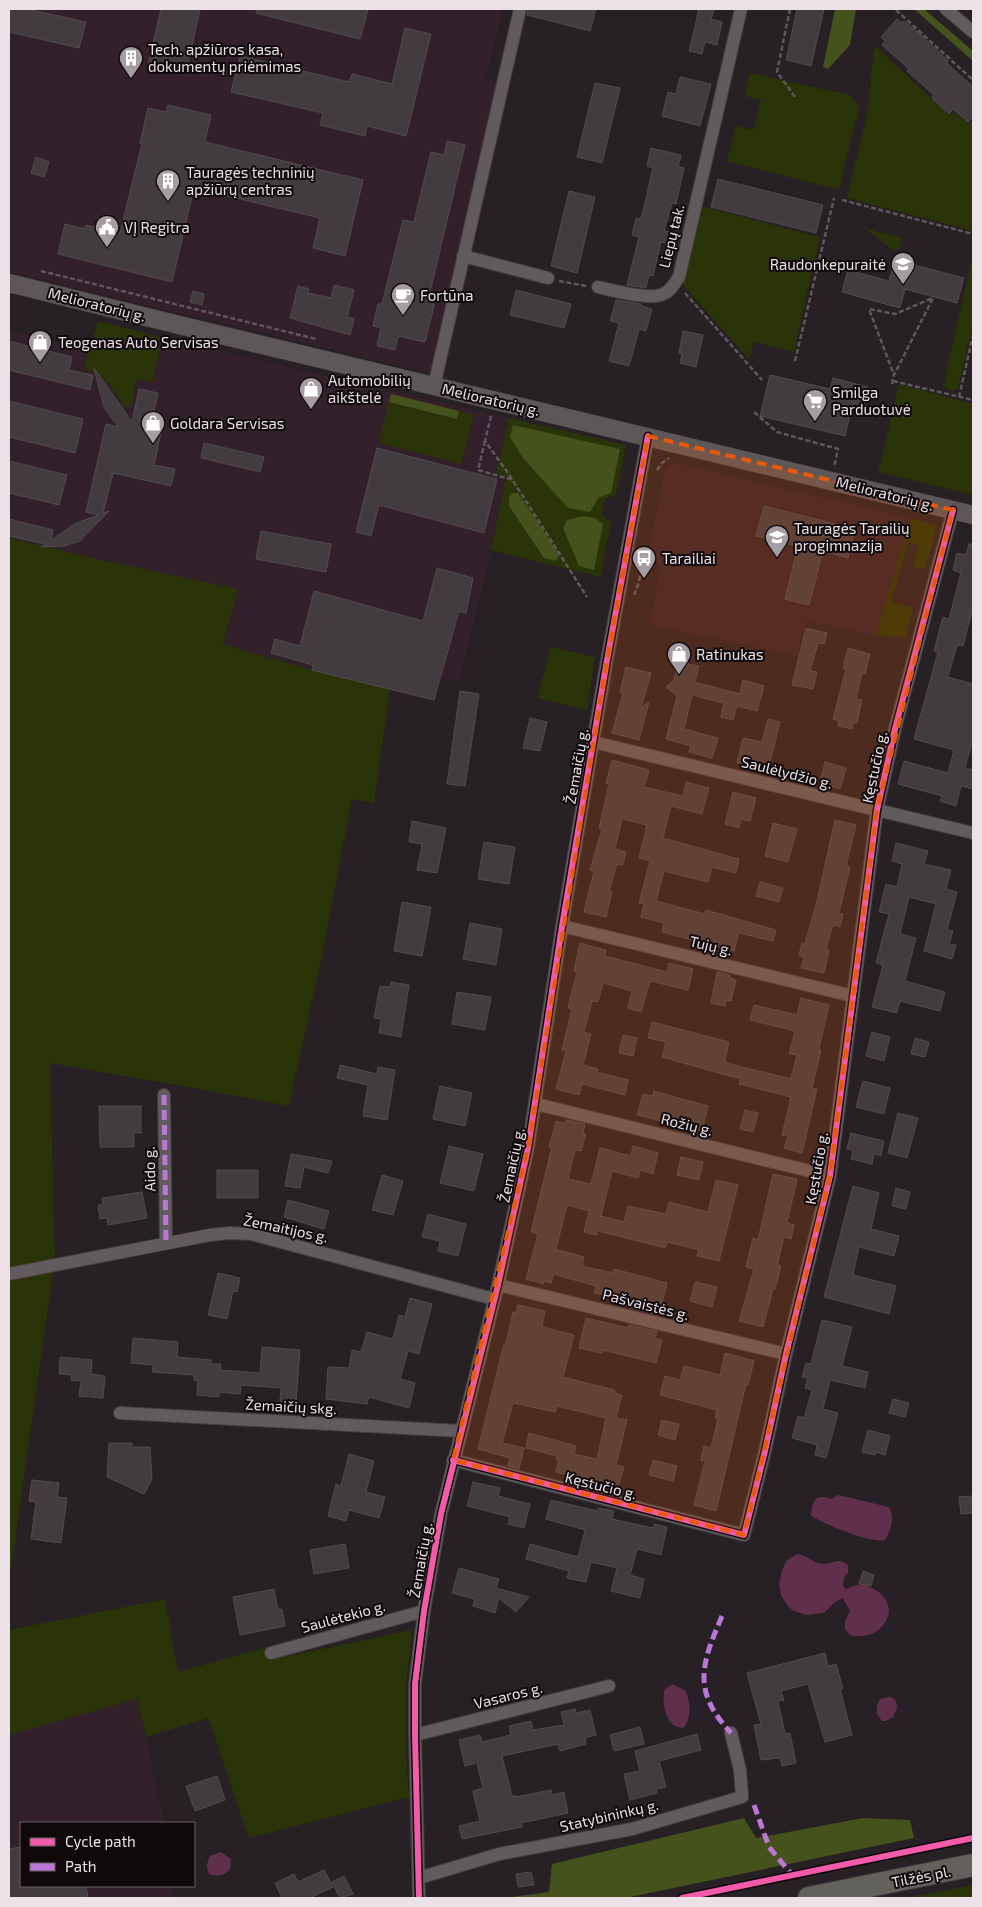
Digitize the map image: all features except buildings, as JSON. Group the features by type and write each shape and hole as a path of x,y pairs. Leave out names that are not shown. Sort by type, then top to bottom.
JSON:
{"highway":[{"name":"Tilžės pl.","path":"809,1898 973,1865"}],"main road":[{"name":"Melioratorių g.","path":"9,283 973,515"}],"street":[{"path":"434,386 520,9"},
{"name":"Liepų tak.","path":"598,287 652,296 662,295 672,288 679,277 741,9"},
{"path":"946,9 973,32"},
{"path":"463,256 548,278"},
{"name":"Žemaičių g.","path":"419,1898 415,1684 424,1611 441,1514 498,1285 528,1148 562,926 616,604 648,436"},
{"name":"Kęstučio g.","path":"454,1460 744,1534 830,1176 877,810 895,729 953,510"},
{"name":"Saulėlydžio g.","path":"593,742 973,833"},
{"name":"Tujų g.","path":"562,926 853,996"},
{"name":"Aido g.","path":"164,1095 166,1243"},
{"name":"Rožių g.","path":"536,1104 830,1176"},
{"name":"Žemaitijos g.","path":"9,1274 166,1243 230,1233 251,1234 494,1298"},
{"name":"Pašvaistės g.","path":"498,1285 786,1354"},
{"name":"Žemaičių skg.","path":"120,1413 461,1431"},
{"name":"Saulėtekio g.","path":"271,1653 424,1611"},
{"name":"Vasaros g.","path":"415,1735 609,1686"},
{"name":"Statybininkų g.","path":"419,1878 499,1854 632,1829 742,1797 740,1770 732,1733"}],"path":[{"path":"790,9 777,72 795,96"},
{"path":"896,10 973,80"},
{"path":"795,361 834,198"},
{"path":"842,200 973,234"},
{"path":"548,278 589,287 598,287"},
{"path":"676,282 762,380"},
{"path":"894,375 869,309 895,314 933,298 898,366 892,382 973,400"},
{"path":"959,397 973,335"},
{"path":"494,400 478,470 512,480"},
{"path":"754,412 777,432 838,448 834,467"},
{"path":"485,441 587,597"},
{"path":"656,475 662,463 674,458"},
{"path":"634,596 643,556 642,541"}],"highlighted area":[{"path":"648,436 953,510 877,810 830,1176 744,1535 453,1460 528,1148 607,660"}],"shaded area":[{"path":"9,9 503,9 486,78 502,87 436,375 9,272"},
{"path":"9,330 88,350 83,369 95,373 109,383 122,405 137,379 152,382 163,338 509,418 496,474 506,477 491,550 459,682 441,677 434,700 312,670 223,644 238,589 9,538"},
{"name":"Tauragės Tarailių progimnazija","path":"677,463 911,518 876,636 806,621 797,656 650,625 660,571 650,544 664,473 671,464"},
{"path":"838,1495 889,1507 892,1515 891,1524 885,1540 859,1536 811,1516 812,1506 818,1498 826,1497 832,1499"},
{"path":"798,1554 822,1564 842,1561 848,1565 848,1573 844,1577 843,1586 846,1589 856,1585 863,1585 872,1588 882,1595 888,1603 889,1612 886,1621 872,1634 862,1636 850,1635 845,1629 845,1621 850,1611 843,1598 834,1603 824,1613 805,1615 792,1610 781,1595 779,1584 782,1570 787,1560"},
{"path":"673,1684 686,1691 689,1715 683,1728 675,1726 666,1714 664,1693 665,1689"},
{"path":"891,1697 896,1701 897,1708 893,1717 882,1721 877,1714 877,1705 880,1699"},
{"path":"137,1699 165,1822 20,1822 20,1887 170,1887 174,1898 9,1898 9,1735"},
{"path":"221,1852 231,1859 230,1869 221,1875 209,1874 207,1865 210,1856"}],"green space":[{"path":"835,9 856,9 850,45 828,69 823,67"},
{"path":"914,9 924,9 973,51 973,61"},
{"path":"874,45 950,116 954,112 968,124 973,119 973,231 847,198 868,109"},
{"path":"750,73 850,95 859,107 839,190 727,161 736,126 753,130 761,100 745,96"},
{"path":"700,206 820,237 794,352 754,342 749,359 680,282"},
{"path":"864,228 902,238 899,249 893,250"},
{"path":"973,254 973,324 958,388 954,391 943,387"},
{"path":"98,321 163,338 152,383 137,379 131,407 122,405 107,382 96,374 83,369"},
{"path":"899,384 973,404 973,495 878,472"},
{"path":"391,394 459,411 457,419 389,402"},
{"path":"389,402 456,419 459,411 474,415 461,464 379,443"},
{"path":"509,418 626,445 616,495 605,499 601,515 611,522 600,577 491,550 506,477 496,474"},
{"path":"513,425 620,449 611,493 598,498 590,512 568,508 523,458 510,437"},
{"path":"512,493 518,493 559,554 556,561 544,558 509,506 509,498"},
{"path":"583,516 595,518 603,524 594,570 579,566 563,528 567,520"},
{"path":"911,518 937,526 925,570 914,566 919,545 908,542 891,601 913,608 906,637 876,636"},
{"path":"9,538 238,589 223,644 312,670 390,689 374,803 352,799 321,961 289,1106 50,1063 55,1259 9,1583"},
{"path":"551,647 595,657 587,710 537,698"},
{"path":"165,1599 178,1672 267,1647 270,1660 412,1630 406,1687 406,1755 409,1797 249,1838 208,1718 146,1737 137,1699 9,1735 9,1630"},
{"path":"744,1818 756,1838 863,1818 910,1820 914,1838 625,1898 505,1898 549,1892 552,1864"},
{"path":"973,1885 973,1898 907,1898"}],"marked path":[{"path":"164,1095 166,1243"},
{"path":"722,1616 709,1649 704,1677 705,1690 710,1704 731,1733"},
{"path":"754,1805 769,1847 793,1876"}],"cycle path":[{"path":"419,1898 415,1684 424,1611 441,1514 498,1285 528,1148 562,926 607,660 648,436"},
{"path":"453,1460 744,1535 830,1176 877,810 895,729 953,510"},
{"path":"682,1898 973,1838"}],"place":[{"name":"Tech. apžiūros kasa, dokumentų priėmimas","path":"131,79"},
{"name":"Tauragės techninių apžiūrų centras","path":"168,202"},
{"name":"VĮ Regitra","path":"107,248"},
{"name":"Raudonkepuraitė","path":"903,285"},
{"name":"Fortūna","path":"403,316"},
{"name":"Teogenas Auto Servisas","path":"40,363"},
{"name":"Automobilių aikštelė","path":"311,410"},
{"name":"Smilga Parduotuvė","path":"815,422"},
{"name":"Goldara Servisas","path":"153,444"},
{"name":"Tauragės Tarailių progimnazija","path":"777,558"},
{"name":"Tarailiai","path":"644,579"},
{"name":"Ratinukas","path":"679,675"}]}
